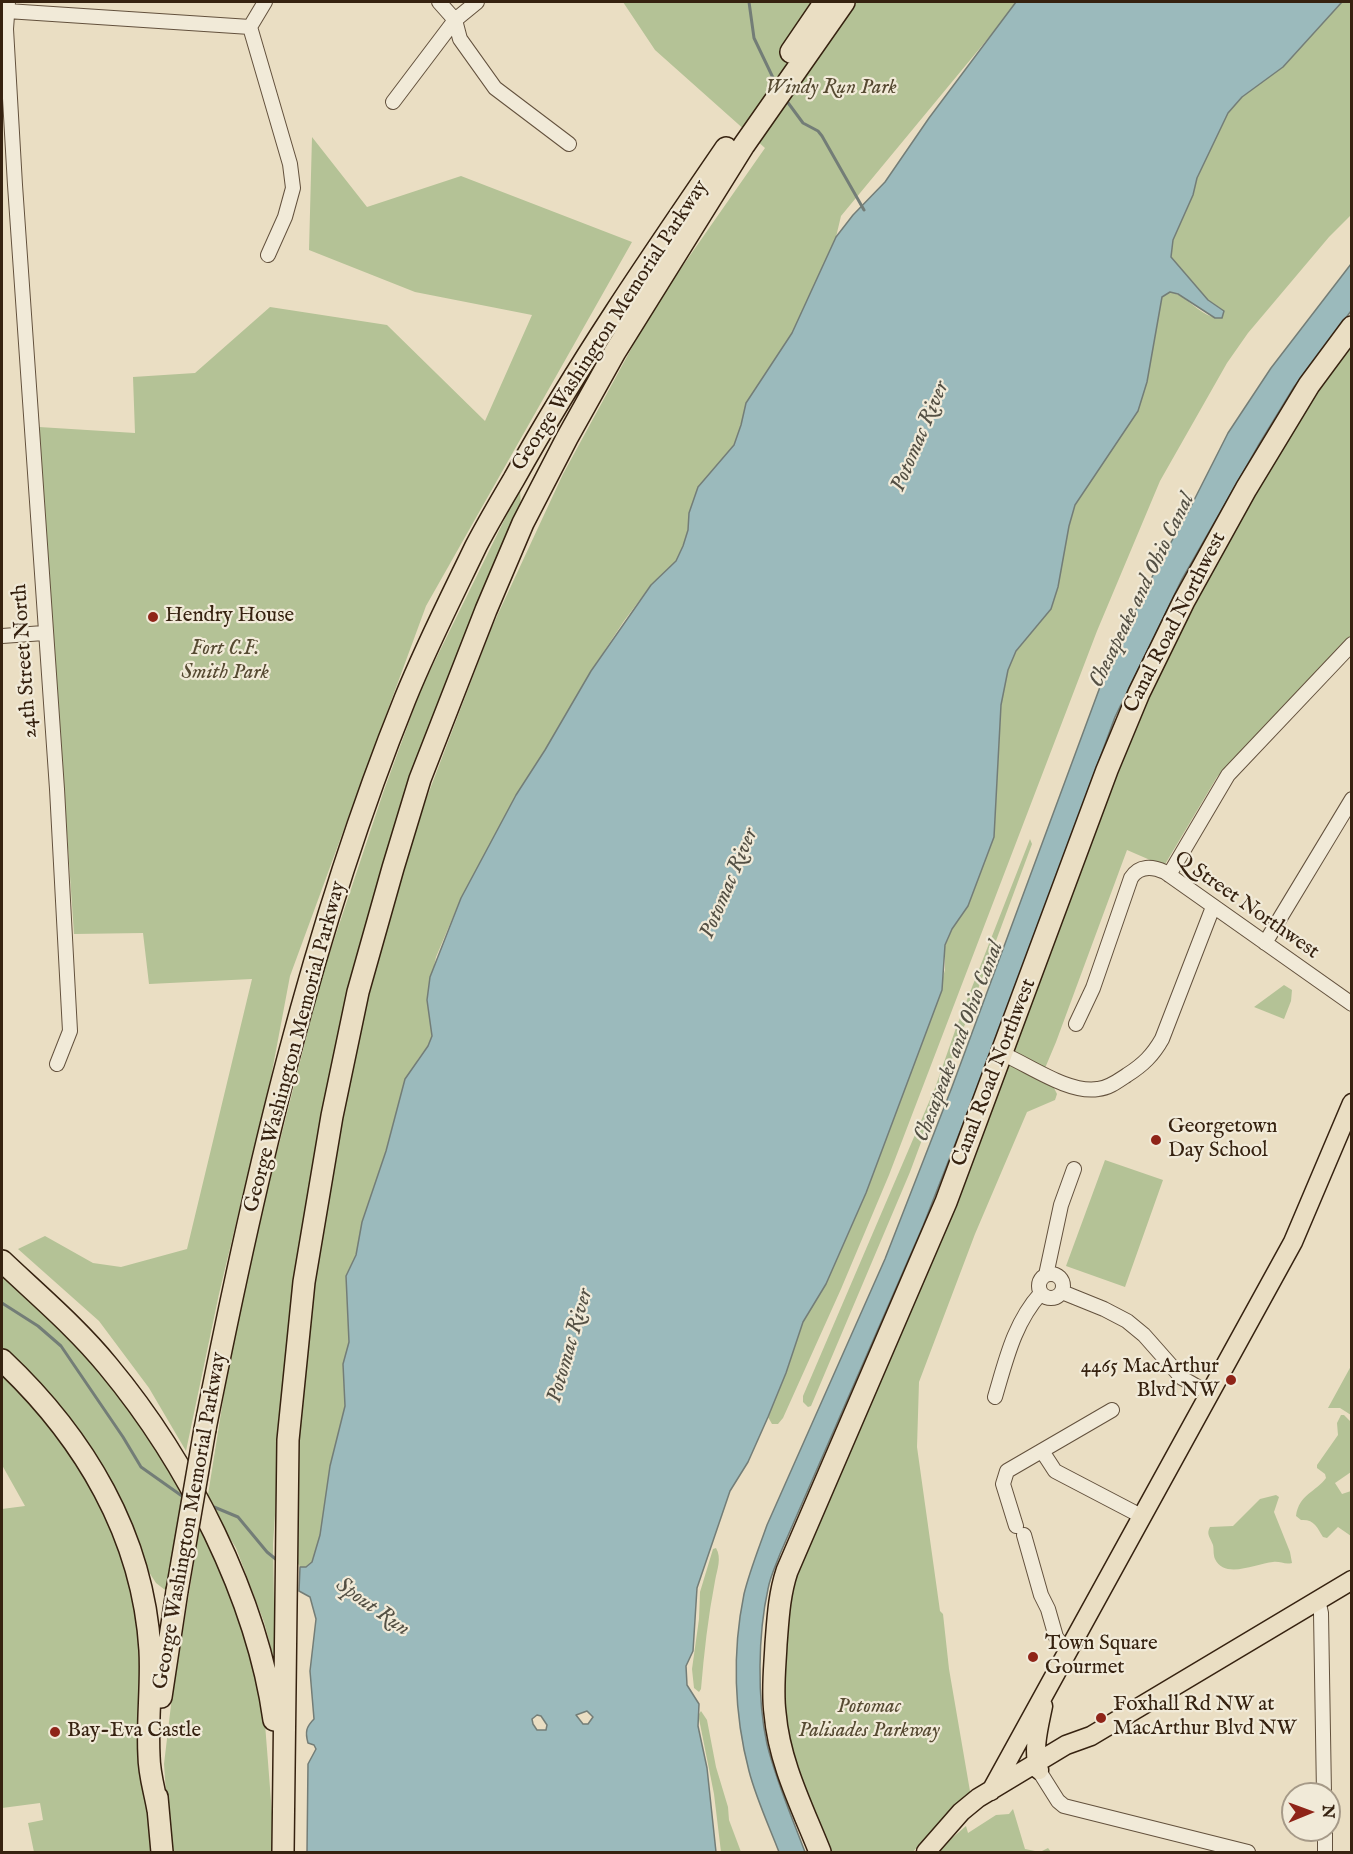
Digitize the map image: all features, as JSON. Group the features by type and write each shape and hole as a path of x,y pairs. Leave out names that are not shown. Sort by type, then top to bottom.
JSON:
{"highway":[{"name":"George Washington Memorial Parkway","path":"162,1852 156,1758 159,1717 177,1591 205,1429 241,1251 272,1118 313,966 365,807 406,698 477,544 549,415 649,261 738,142 836,4"},
{"name":"George Washington Memorial Parkway","path":"283,1852 288,1440 304,1282 332,1116 358,992 420,779 523,524 562,447 615,352 738,142"},
{"name":"Canal Road Northwest","path":"820,1852 785,1764 775,1715 775,1670 782,1586 789,1564 924,1256 1115,749 1160,649 1224,528 1273,443 1309,385 1352,327"},
{"path":"2,1261 70,1325 107,1365 153,1425 187,1480 232,1575 263,1662 272,1705 282,1792"},
{"path":"2,1360 43,1401 79,1448 103,1487 128,1546 142,1597 149,1639 149,1758 158,1810"}],"main road":[{"path":"992,1791 1293,1242 1351,1107"},
{"path":"926,1852 968,1806 992,1791 1071,1754 1091,1736 1352,1580"},
{"path":"1039,1768 1040,1724 1045,1695"},
{"path":"1040,1724 1050,1735 1066,1745"},
{"path":"940,1835 1039,1768 1066,1745 1091,1736"}],"street":[{"path":"266,2 250,27 290,164 293,188 285,217 268,255"},
{"path":"439,2 455,20 460,39 495,88 569,144"},
{"path":"393,102 455,20 477,2"},
{"path":"7,6 250,27"},
{"name":"24th Street North","path":"7,6 8,185 59,823 70,1031 57,1064"},
{"path":"2,636 44,633"},
{"path":"1169,875 1228,775 1352,644"},
{"path":"1265,943 1352,799"},
{"name":"Q Street Northwest","path":"1076,1024 1093,988 1131,878 1135,872 1145,868 1160,870 1169,875 1352,1004"},
{"path":"1002,1054 1070,1086 1085,1090 1105,1087 1137,1069 1162,1039 1213,907"},
{"path":"1046,1275 1059,1276 1063,1285 1062,1292 1054,1298 1047,1298 1041,1293 1039,1283 1046,1275 1061,1205 1074,1169"},
{"path":"1062,1292 1104,1308 1127,1321 1144,1335 1182,1378 1210,1395"},
{"path":"995,1397 1019,1323 1026,1310 1041,1293"},
{"path":"1068,1653 1056,1637 1003,1484 1007,1471 1112,1410"},
{"path":"1042,1451 1055,1471 1143,1517"},
{"path":"1318,1600 1321,1613 1324,1782"},
{"path":"1039,1768 1058,1801 1064,1806 1248,1852"}],"green space":[{"name":"Windy Run Park","path":"623,2 1016,2 841,216 836,237 792,333 746,403 734,445 698,487 689,513 688,530 676,561 651,585 591,671 516,795 461,898 436,957 427,1000 432,1036 418,1059 397,1109 386,1151 362,1222 356,1255 346,1276 349,1342 343,1364 345,1406 330,1466 320,1535 312,1562 306,1567 300,1567 296,1560 296,1472 317,1265 342,1114 367,997 419,818 491,629 563,474 654,307 765,148 655,50"},
{"path":"1342,2 1351,2 1351,215 1329,237 1248,333 1227,363 1160,481 1097,631 889,1175 783,1418 778,1424 772,1424 768,1417 803,1322 826,1284 866,1193 929,1023 945,970 945,946 952,929 968,906 994,837 1001,705 1008,670 1016,651 1051,609 1058,587 1069,525 1075,505 1101,465 1162,297 1170,292 1177,294 1208,315 1222,318 1220,308 1208,300 1171,257 1173,240 1193,195 1197,178 1228,113 1242,97 1283,67"},
{"name":"Fort C.F. Smith Park","path":"312,137 367,207 461,176 632,242 426,606 290,976 271,1077 219,1294 186,1451 149,1388 99,1321 18,1249 45,1236 93,1263 121,1267 187,1249 252,979 149,984 143,933 74,934 39,427 135,433 133,377 195,373 270,307 387,325 485,421 532,315 415,292 309,250"},
{"name":"Potomac Palisades Parkway","path":"1351,338 1351,639 1217,777 1164,866 1127,850 1040,1080 1053,1086 1057,1094 1055,1100 1027,1112 975,1234 919,1382 917,1447 940,1611 943,1614 949,1669 971,1797 942,1819 913,1852 826,1852 783,1735 785,1602 1124,740 1247,499"},
{"path":"520,488 521,508 400,806 345,1003 312,1187 279,1457 273,1544 275,1663 264,1622 236,1548 207,1501 238,1306 321,979 383,793 421,689"},
{"path":"1030,839 1032,844 910,1172 811,1406 808,1407 803,1402 803,1396 935,1088"},
{"path":"1284,985 1292,990 1291,1001 1284,1019 1254,1007"},
{"path":"1105,1160 1163,1180 1125,1287 1066,1266"},
{"path":"2,1270 94,1359 186,1490 169,1593 156,1583 145,1566 131,1532 2,1353"},
{"path":"1351,1366 1351,1415 1340,1408 1328,1408"},
{"path":"2,1373 40,1409 85,1476 121,1547 140,1614 139,1661 144,1785 151,1852 34,1852 28,1823 43,1820 40,1803 2,1808 2,1509 25,1506 2,1465"},
{"path":"1341,1415 1351,1422 1351,1472 1335,1483 1342,1494 1351,1491 1351,1536 1338,1527 1327,1538 1323,1537 1312,1522 1301,1520 1296,1516 1304,1498 1326,1478 1317,1465 1338,1435 1337,1423"},
{"path":"1276,1495 1279,1497 1274,1512 1292,1563 1273,1562 1242,1569 1226,1568 1220,1565 1215,1559 1208,1532 1210,1527 1233,1526 1260,1499"},
{"path":"201,1519 231,1586 263,1698 275,1852 170,1852 164,1764 171,1705"},
{"path":"716,1548 719,1556 699,1692 694,1688 692,1669 700,1592 713,1549"},
{"path":"701,1711 707,1720 716,1767 728,1807 729,1820 741,1852 721,1852 714,1794 699,1719"},
{"path":"1013,1809 1025,1849 1040,1852 936,1852 966,1826 968,1833 996,1815 1009,1814"}],"water":[{"name":"Potomac River","path":"1016,2 1342,2 1283,67 1242,97 1228,113 1197,178 1193,195 1173,240 1171,257 1208,300 1224,311 1222,318 1215,318 1178,294 1170,292 1162,297 1147,382 1138,411 1075,505 1058,587 1051,609 1016,651 1008,670 1001,705 994,837 968,906 952,929 945,945 942,990 866,1193 826,1284 803,1322 786,1373 748,1462 730,1491 697,1588 693,1651 686,1666 687,1685 699,1704 698,1726 707,1768 716,1852 307,1852 308,1764 316,1749 314,1745 308,1743 306,1733 314,1719 310,1671 316,1619 310,1597 299,1591 300,1567 306,1567 312,1562 320,1535 330,1466 345,1406 343,1364 349,1342 346,1276 356,1255 362,1222 386,1151 405,1079 428,1046 432,1036 427,1000 430,977 461,898 516,795 591,671 651,585 676,561 688,530 689,513 698,487 734,445 746,403 792,333 836,237 853,215 885,182 929,118","holes":["587,1711 593,1717 588,1724 583,1724 576,1715","537,1715 541,1716 547,1725 546,1730 537,1730 533,1724 532,1719"]},
{"path":"1351,264 1351,311 1294,387 1258,446 1182,579 1115,717 1001,1027 923,1226 772,1576 762,1626 760,1687 764,1726 775,1772 805,1852 779,1852 749,1771 740,1727 736,1683 736,1660 744,1594 767,1525 885,1259 952,1087 1107,668 1228,433 1271,368"}],"waterway":[{"path":"749,2 754,38 776,84"},
{"path":"786,100 803,123 818,131 822,136 864,210"},
{"name":"Spout Run","path":"2,1303 38,1326 61,1346 141,1467 182,1496"},
{"name":"Spout Run","path":"214,1507 238,1517 267,1552 278,1561"}],"place":[{"name":"Hendry House","path":"153,617"},
{"name":"Georgetown Day School","path":"1156,1140"},
{"name":"4465 MacArthur Blvd NW","path":"1231,1380"},
{"name":"Town Square Gourmet","path":"1033,1657"},
{"name":"Foxhall Rd NW at MacArthur Blvd NW","path":"1101,1718"},
{"name":"Bay-Eva Castle","path":"55,1732"}],"water label":[{"name":"Chesapeake and Ohio Canal","path":"1143,591"},
{"name":"Chesapeake and Ohio Canal","path":"960,1042"}]}
